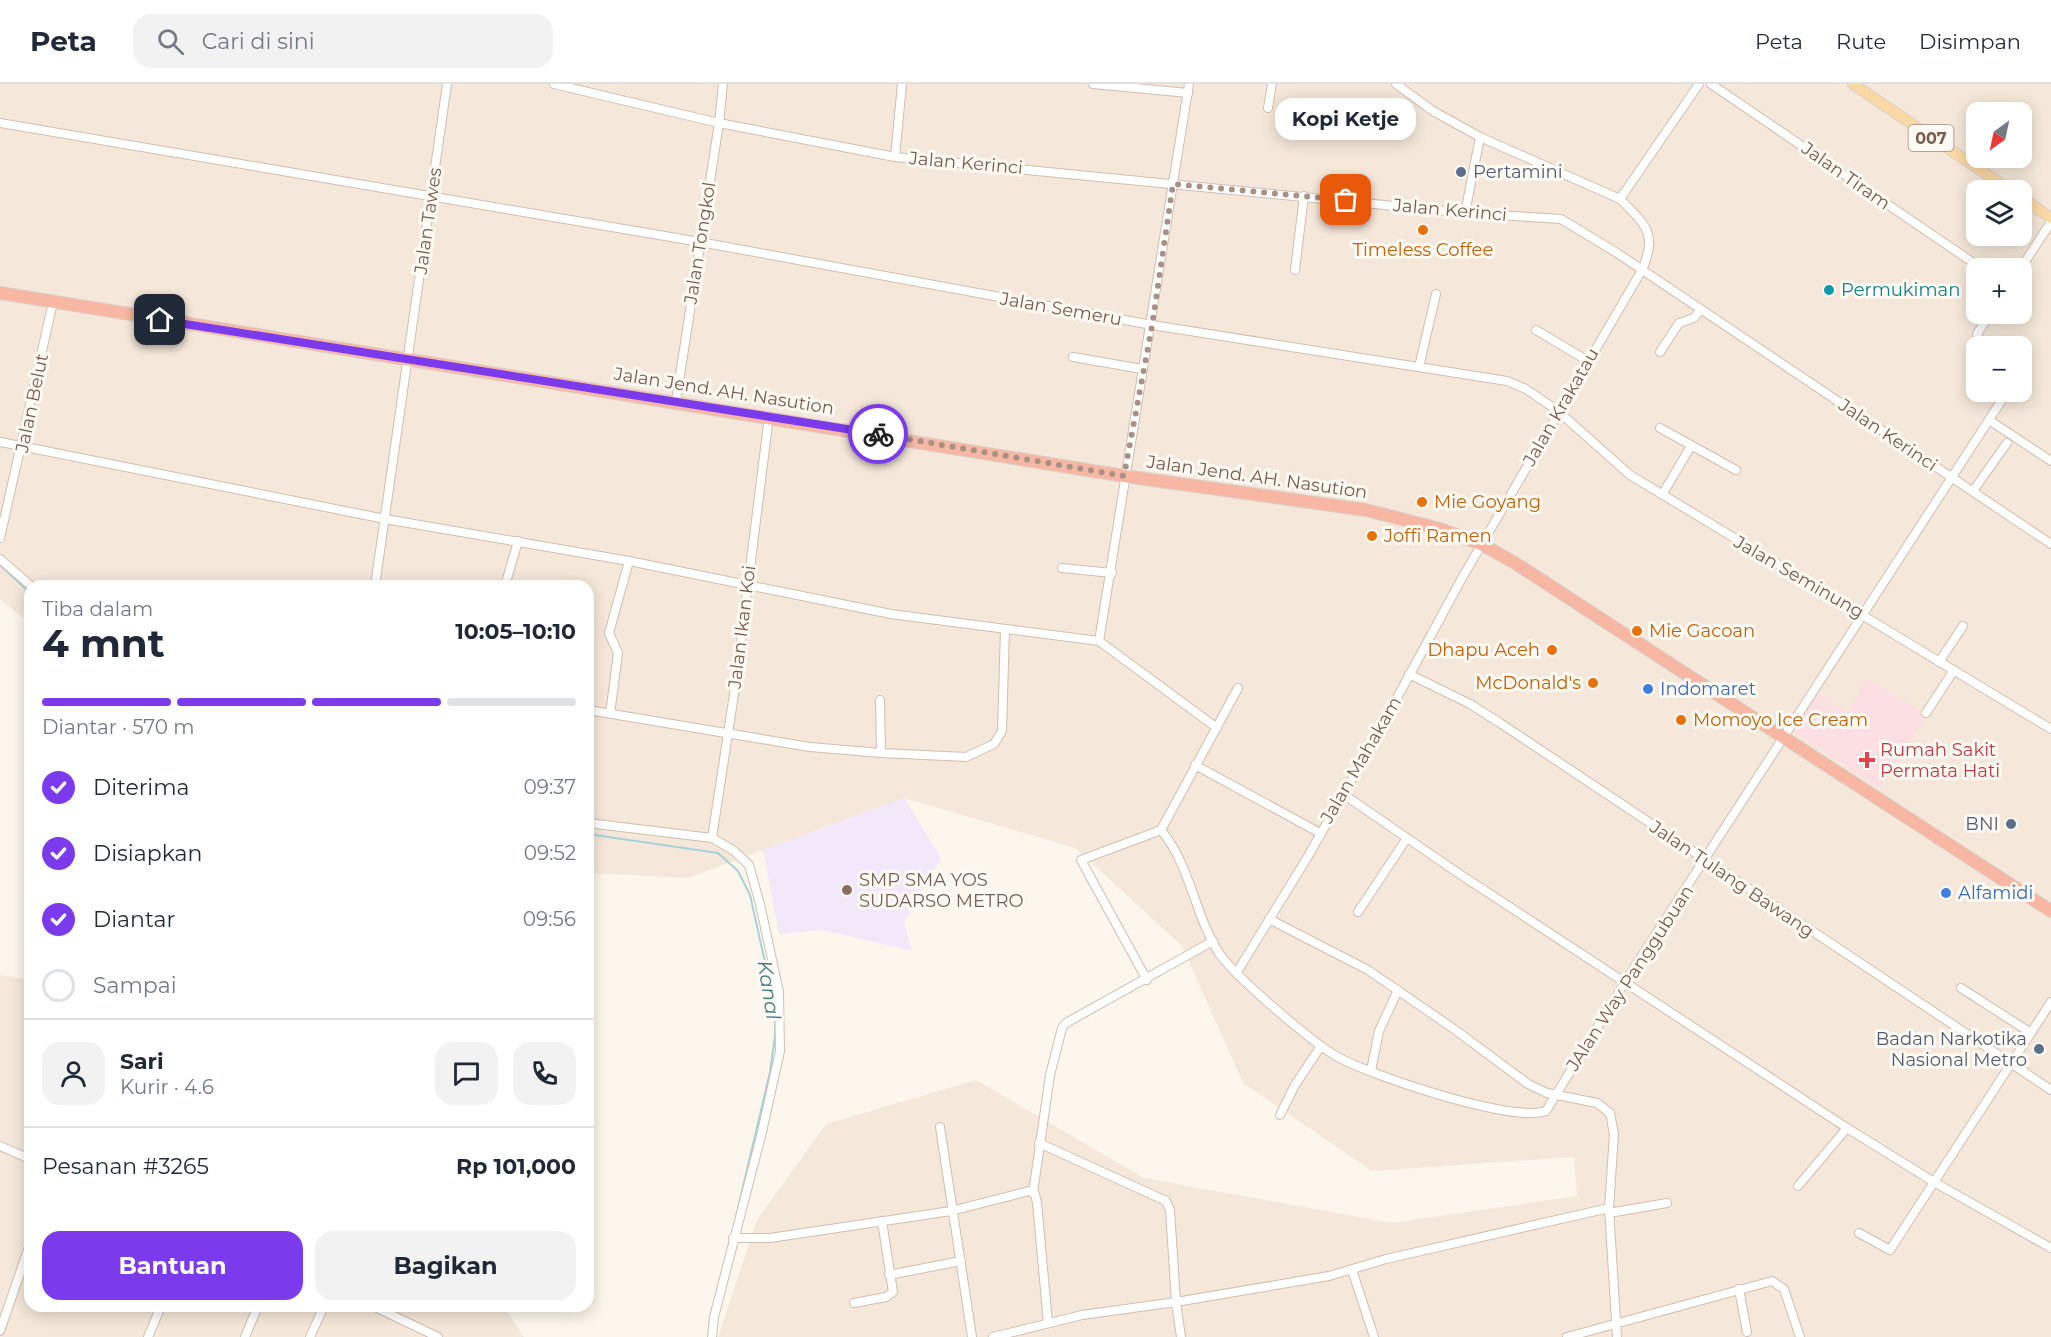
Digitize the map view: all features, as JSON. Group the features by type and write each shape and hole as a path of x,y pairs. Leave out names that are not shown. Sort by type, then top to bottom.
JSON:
{"highway":[{"name":"Jalan Jend. AH. Nasution","path":"0,293 769,416 1124,476 1366,510 1440,529 1481,544 1633,639 1783,739 2051,910"}],"main road":[{"name":"007","path":"1852,84 1995,180"},
{"path":"2032,206 2051,220"}],"street":[{"name":"Jalan Tawes","path":"376,580 447,84"},
{"name":"Jalan Kerinci","path":"554,84 719,123 895,156 1465,213 1561,219 1701,309 2051,544"},
{"name":"Jalan Tongkol","path":"676,401 723,84"},
{"path":"895,156 902,84"},
{"path":"1093,84 1189,88 1152,326 1142,369 1124,476 1112,573 1099,641"},
{"path":"1268,108 1272,84"},
{"path":"1396,84 1440,115 1480,137 1620,199 1699,84"},
{"name":"Jalan Tiram","path":"1711,84 1966,258"},
{"name":"Jalan Semeru","path":"0,123 432,199 700,243 1152,326 1518,384 1558,411"},
{"path":"1465,213 1480,137"},
{"path":"1295,270 1304,196"},
{"name":"Jalan Krakatau","path":"1481,544 1642,270 1651,247 1650,239 1633,213 1620,199"},
{"path":"2026,258 2051,220"},
{"path":"1419,367 1436,294"},
{"name":"Jalan Belut","path":"0,538 53,302"},
{"path":"1660,352 1679,323 1694,318 1701,309"},
{"path":"1536,330 1588,360"},
{"path":"1073,357 1142,369"},
{"name":"JAlan Way Panggubuan","path":"1556,1095 1625,982 2001,402"},
{"name":"Jalan Seminung","path":"1558,411 1622,469 1662,495 2051,729"},
{"name":"Jalan Ikan Koi","path":"711,838 729,734 769,416"},
{"path":"1989,420 2051,461"},
{"path":"1660,428 1736,470"},
{"path":"0,442 385,519 629,561 922,619 1099,641 1217,728"},
{"path":"1973,491 2007,442"},
{"path":"1662,495 1690,446"},
{"path":"507,580 518,541"},
{"name":"Jalan Mahakam","path":"1237,972 1343,794 1481,544"},
{"path":"0,559 24,580"},
{"path":"610,714 618,653 609,633 629,561"},
{"path":"1062,568 1112,573"},
{"path":"1939,662 1963,626"},
{"path":"594,711 810,747 966,757 994,744 1002,731 1005,629"},
{"path":"1926,713 1954,670"},
{"name":"Jalan Tulang Bawang","path":"1409,674 1490,717 2051,1090"},
{"path":"1147,980 1081,861 1161,830 1238,688"},
{"path":"880,700 881,753"},
{"path":"1195,765 1320,833"},
{"path":"1343,794 1847,1128 1934,1182 2051,1248"},
{"path":"594,824 711,838 733,850 748,865 760,904 779,992 780,1051 762,1132 733,1238 712,1337"},
{"path":"1161,830 1179,855 1220,955 1321,1046 1354,1065 1441,1096 1516,1111 1544,1112 1556,1095"},
{"path":"1358,912 1407,838"},
{"path":"1269,919 1341,954 1398,990 1528,1084 1556,1095 1597,1103 1610,1113 1614,1134 1609,1210 1617,1337"},
{"path":"1048,1323 1037,1203 1033,1192 1050,1075 1062,1028 1066,1023 1213,942"},
{"path":"1961,988 2031,1033"},
{"path":"1371,1071 1379,1031 1398,990"},
{"path":"1859,1233 1890,1250 2051,1002"},
{"path":"1280,1115 1295,1085 1321,1046"},
{"path":"940,1127 972,1337"},
{"path":"1798,1185 1847,1128"},
{"path":"1039,1143 1166,1201 1170,1210 1176,1302 1181,1337"},
{"path":"0,1146 24,1156"},
{"path":"733,1238 770,1238 951,1211 1027,1191 1033,1192"},
{"path":"993,1337 1048,1323 1352,1270 1386,1258 1609,1210 1667,1203"},
{"path":"854,1303 889,1295 893,1292 882,1221"},
{"path":"0,1330 24,1261"},
{"path":"889,1275 961,1261"},
{"path":"1352,1270 1374,1337"},
{"path":"1567,1337 1772,1281 1779,1284 1789,1298 1800,1337"},
{"path":"1739,1289 1747,1332"},
{"path":"148,1337 158,1312"},
{"path":"245,1337 255,1312"},
{"path":"310,1337 321,1312"},
{"path":"386,1312 438,1337"}],"shaded area":[{"path":"0,84 2051,84 2051,1337 718,1337 757,1220 826,1124 976,1080 1144,1178 1392,1223 1577,1196 1574,1157 1372,1171 1243,1083 1182,946 1075,848 904,798 688,878 594,873 594,580 24,580 24,619 0,599"},
{"name":"Rumah Sakit Permata Hati","path":"1867,678 1927,715 1879,789 1793,731 1817,692 1848,712"},
{"name":"SMP SMA YOS SUDARSO METRO","path":"904,798 941,858 904,922 912,951 823,930 779,934 763,850"},
{"path":"0,975 24,979 24,1312 507,1312 524,1337 0,1337"}],"waterway":[{"name":"Kanal","path":"0,565 24,587"},
{"name":"Kanal","path":"594,835 718,853 738,871 750,895 775,1007 775,1036 770,1072 738,1208"}],"way so far":[{"path":"878,434 1124,476 1142,369 1152,326 1173,184 1346,200"}],"place":[{"name":"Pertamini","path":"1461,172"},
{"name":"Kopi Ketje","path":"1346,200"},
{"name":"Timeless Coffee","path":"1423,230"},
{"name":"Permukiman","path":"1829,290"},
{"name":"Mie Goyang","path":"1422,502"},
{"name":"Joffi Ramen","path":"1372,536"},
{"name":"Mie Gacoan","path":"1637,631"},
{"name":"Dhapu Aceh","path":"1552,650"},
{"name":"McDonald's","path":"1593,683"},
{"name":"Indomaret","path":"1648,689"},
{"name":"Momoyo Ice Cream","path":"1681,720"},
{"name":"Rumah Sakit Permata Hati","path":"1867,760"},
{"name":"BNI","path":"2011,824"},
{"name":"SMP SMA YOS SUDARSO METRO","path":"847,890"},
{"name":"Alfamidi","path":"1946,893"},
{"name":"Badan Narkotika Nasional Metro","path":"2039,1049"}],"route":[{"path":"160,320 878,434"}]}
